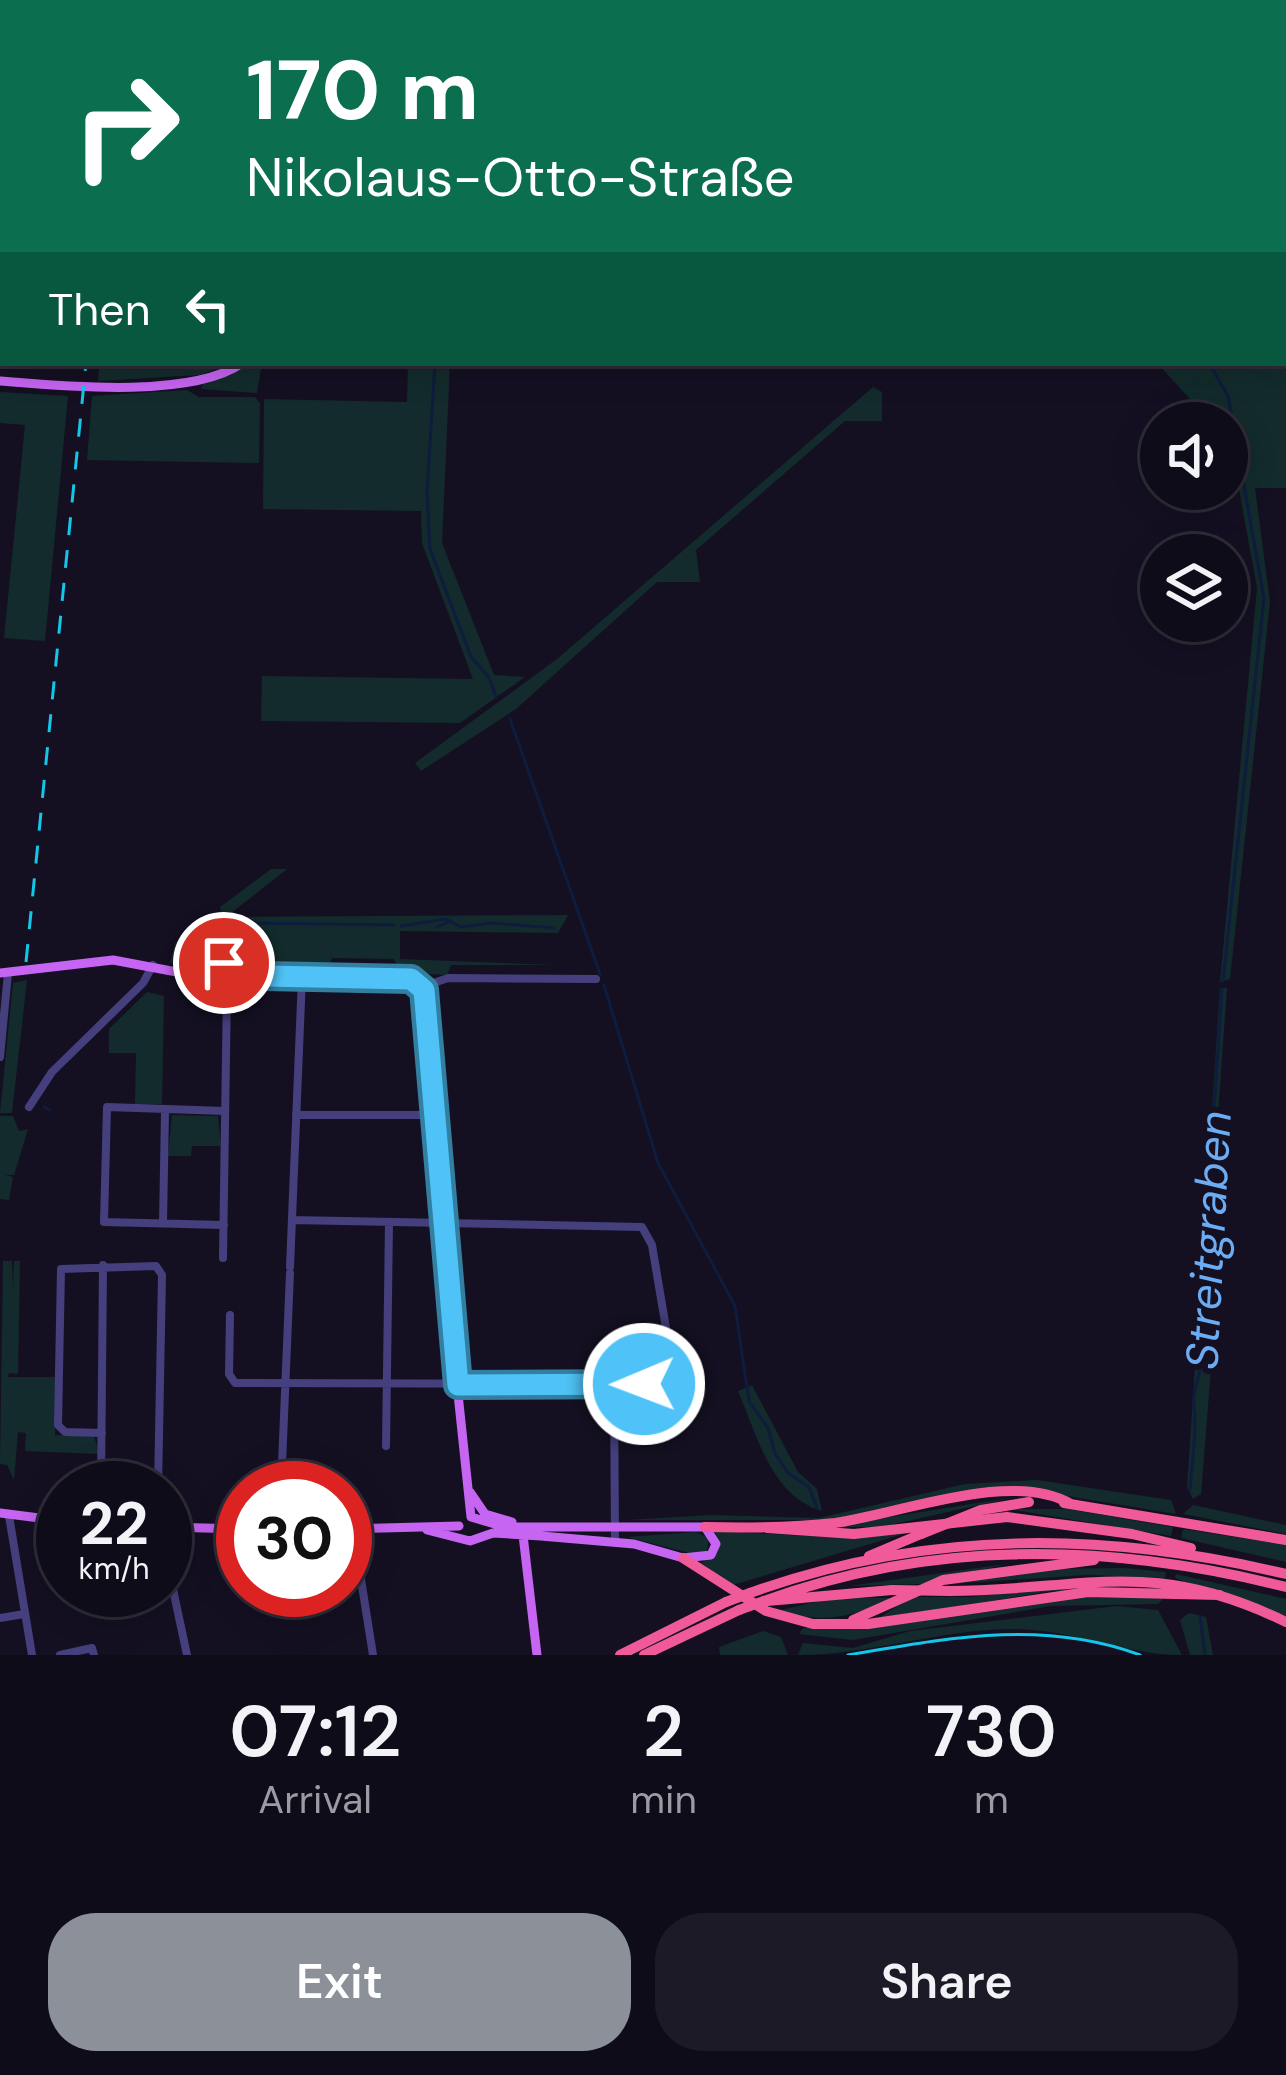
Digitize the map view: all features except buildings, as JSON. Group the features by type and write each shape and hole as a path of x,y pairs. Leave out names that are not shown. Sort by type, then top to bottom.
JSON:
{"highway":[{"path":"767,1528 843,1521 980,1495 1043,1495 1071,1504"},
{"path":"620,1655 726,1602 867,1558 981,1510 1030,1502 1071,1504 1286,1540"},
{"path":"705,1527 835,1534 1007,1517 1174,1551 1286,1586"},
{"path":"867,1558 1018,1540 1174,1551 1286,1574"},
{"path":"839,1624 955,1577 1174,1551"},
{"path":"644,1655 740,1610 854,1574 947,1558 1044,1553 1120,1556"},
{"path":"683,1558 778,1616 839,1624 1077,1593 1169,1588"},
{"path":"764,1601 1093,1578 1220,1595 1286,1622"}],"main road":[{"path":"0,381 106,386 184,381 226,373 237,366"},
{"path":"4,973 103,959 215,974 227,988 238,976 406,979 422,987 468,1489 463,1524 470,1541 482,1529"},
{"path":"215,974 227,963 238,976"},
{"path":"372,1529 427,1530 463,1524 482,1529 529,1530 588,1529 614,1536 683,1558 711,1555 716,1544 705,1527 635,1529 614,1536 529,1530 485,1514 468,1489"},
{"path":"5,1515 36,1518"},
{"path":"529,1530 537,1655"}],"street":[{"path":"29,1107 42,1083 143,983 153,965"},
{"path":"0,1057 4,973"},
{"path":"281,1461 302,977"},
{"path":"422,987 448,978 596,979"},
{"path":"223,1258 227,988"},
{"path":"224,1225 104,1222 106,1108 225,1111"},
{"path":"163,1223 165,1112"},
{"path":"296,1115 432,1115"},
{"path":"230,1315 232,1382 652,1383 664,1377 673,1360 650,1238 638,1225 292,1220"},
{"path":"386,1446 389,1222"},
{"path":"102,1432 65,1432 58,1425 61,1272 66,1264 161,1270 158,1461"},
{"path":"101,1461 103,1265"},
{"path":"614,1384 614,1536"},
{"path":"588,1529 613,1510"},
{"path":"613,1510 635,1529"},
{"path":"5,1515 32,1655"},
{"path":"0,1618 24,1614"},
{"path":"179,1617 187,1655"},
{"path":"366,1617 373,1655"},
{"path":"59,1655 92,1648 94,1655"}],"green space":[{"path":"225,366 200,375 98,381 99,368"},
{"path":"243,366 262,366 257,393 201,389 203,383"},
{"path":"408,366 450,366 442,543 494,675 525,677 460,723 261,721 262,676 473,679 422,543 421,511 263,509 264,399 407,402"},
{"path":"1160,366 1286,366 1286,488 1255,488 1270,602 1230,979 1220,982 1257,588 1243,510 1248,510 1248,402 1193,402"},
{"path":"873,387 882,392 882,421 845,421 696,550 700,582 657,582 516,709 421,771 415,763 557,659"},
{"path":"187,390 199,397 255,397 260,403 259,463 87,460 92,396"},
{"path":"0,392 68,396 45,641 4,638 25,425 0,423"},
{"path":"271,869 287,869 226,917 568,915 558,933 400,931 400,959 557,965 451,965 447,975 400,972 394,959 332,958 329,966 275,967 245,960 247,970 230,952 243,959 230,949 220,907"},
{"path":"207,917 214,917 225,937 225,957 213,966 170,963 175,943"},
{"path":"27,980 12,1113 0,1113 13,983"},
{"path":"1220,988 1227,988 1205,1294 1211,1369 1201,1494 1193,1499 1187,1487"},
{"path":"147,992 164,996 162,1104 135,1104 136,1053 109,1053 109,1029"},
{"path":"172,1115 218,1116 221,1146 192,1146 191,1156 168,1156"},
{"path":"0,1116 13,1116 19,1131 28,1129 14,1175 5,1175 13,1177 9,1200 0,1199"},
{"path":"3,1261 12,1261 13,1288 14,1261 20,1261 18,1374 8,1377 56,1377 55,1435 94,1436 99,1454 25,1451 26,1433 18,1432 14,1480 7,1465 0,1464"},
{"path":"752,1385 798,1472 817,1489 822,1511 790,1492 768,1463 738,1391"},
{"path":"1037,1480 1171,1500 1176,1514 1030,1490 834,1520 627,1520 711,1515 819,1518 965,1484"},
{"path":"1015,1497 881,1527 827,1527"},
{"path":"1193,1505 1286,1525 1286,1534 1183,1514"},
{"path":"1008,1509 1067,1509 1173,1527 1171,1536"},
{"path":"1183,1529 1286,1545 1286,1562 1181,1538"},
{"path":"715,1531 844,1538 910,1532 733,1585 701,1563 718,1551"},
{"path":"696,1532 709,1538 707,1552 694,1554 627,1537"},
{"path":"1006,1564 922,1584 849,1586"},
{"path":"1046,1569 1166,1572 1165,1578 1087,1575 949,1584"},
{"path":"1176,1574 1286,1599 1286,1617 1175,1578"},
{"path":"1069,1585 1158,1588 1051,1591 876,1620 911,1597 972,1597"},
{"path":"1091,1596 1164,1598 1158,1604 1051,1606 853,1640 799,1634 803,1628 867,1628"},
{"path":"833,1598 896,1598 826,1618 781,1610"},
{"path":"1116,1606 1158,1610 1182,1655 1009,1629 798,1655 803,1643 853,1648 910,1631"},
{"path":"1189,1613 1206,1617 1213,1655 1190,1655 1180,1620"},
{"path":"763,1631 781,1637 788,1655 720,1655 719,1647"}],"waterway":[{"path":"435,366 427,493 430,549 471,657 489,677 496,697"},
{"name":"Streitgraben","path":"1211,366 1228,396 1264,598 1223,981"},
{"path":"510,719 600,974"},
{"path":"401,926 446,919 461,927 493,923 554,928"},
{"path":"437,927 450,921"},
{"path":"252,923 394,925"},
{"path":"604,985 658,1163 735,1306 749,1401 768,1428 775,1453 788,1473 809,1487 817,1508"},
{"name":"Streitgraben","path":"1190,1490 1194,1397 1202,1359 1199,1340 1222,989"},
{"path":"44,1107 50,1110"},
{"path":"1200,1616 1205,1655"}],"tram line":[{"path":"848,1655 995,1635 1068,1637 1140,1655"}],"railway":[{"path":"26,962 86,366"}],"route":[{"path":"224,963 265,976 411,979 424,990 437,1195 458,1385 644,1384"}]}
